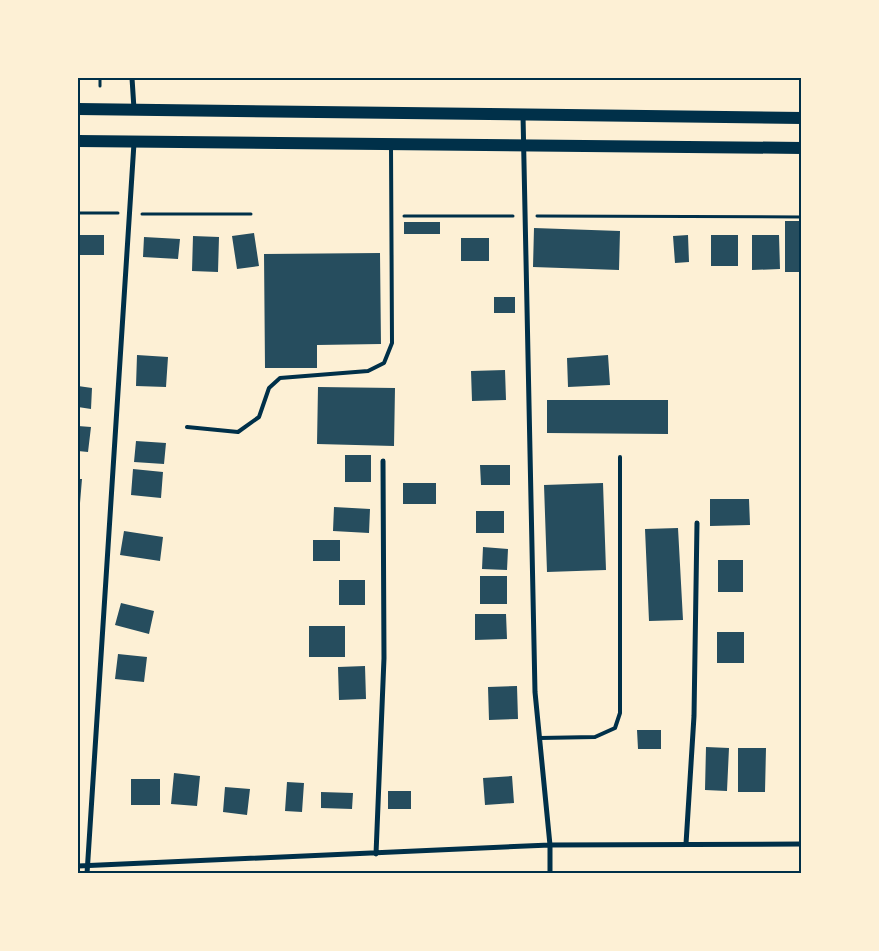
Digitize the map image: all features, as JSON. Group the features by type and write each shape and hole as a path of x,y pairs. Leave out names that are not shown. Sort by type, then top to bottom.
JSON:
{"main road":[{"path":"78,109 802,118"},
{"path":"78,141 802,148"}],"street":[{"path":"132,78 134,109"},
{"path":"523,114 535,692 550,844 550,874"},
{"path":"87,874 86,865 134,142"},
{"path":"376,854 384,658 383,461"},
{"path":"686,844 694,716 697,523"},
{"path":"78,866 376,854 550,844 802,844"}],"lane":[{"path":"187,427 238,432 259,417 269,388 280,378 368,372 384,363 392,343 390,144"},
{"path":"540,738 595,737 615,728 620,713 620,457"}],"path":[{"path":"100,78 100,86"},
{"path":"78,213 251,214"},
{"path":"404,216 802,217"}],"building":[{"path":"785,221 802,221 802,272 785,272"},
{"path":"404,222 440,222 440,234 404,234"},
{"path":"534,228 620,231 619,270 533,267"},
{"path":"254,233 259,266 237,269 232,236"},
{"path":"78,235 104,235 104,255 78,255"},
{"path":"688,235 689,262 675,263 673,236"},
{"path":"711,235 738,235 738,266 711,266"},
{"path":"752,235 779,235 780,269 752,270"},
{"path":"193,236 219,237 218,272 192,271"},
{"path":"144,237 180,239 178,259 143,257"},
{"path":"461,238 489,238 489,261 461,261"},
{"path":"380,253 381,344 317,345 317,368 265,368 264,254"},
{"path":"494,297 515,297 515,313 494,313"},
{"path":"137,355 168,357 166,387 136,386"},
{"path":"608,355 610,385 568,387 567,358"},
{"path":"505,370 506,400 472,401 471,371"},
{"path":"78,386 92,388 91,409 78,407"},
{"path":"318,387 395,388 394,446 317,444"},
{"path":"547,400 668,400 668,434 547,433"},
{"path":"78,426 91,427 88,452 78,451"},
{"path":"136,441 166,443 164,464 134,462"},
{"path":"345,455 371,455 371,482 345,482"},
{"path":"480,465 510,465 510,485 481,485"},
{"path":"133,469 163,472 161,498 131,495"},
{"path":"78,479 82,479 80,503 78,503"},
{"path":"403,483 436,483 436,504 403,504"},
{"path":"603,483 606,570 547,572 544,485"},
{"path":"710,499 749,499 750,525 710,526"},
{"path":"334,507 370,509 369,533 333,531"},
{"path":"476,511 504,511 504,533 476,533"},
{"path":"678,528 683,620 649,621 645,529"},
{"path":"124,531 163,537 160,561 120,555"},
{"path":"313,540 340,540 340,561 313,561"},
{"path":"483,547 508,549 507,570 482,569"},
{"path":"718,560 743,560 743,592 718,592"},
{"path":"480,576 507,576 507,604 480,604"},
{"path":"339,580 365,580 365,605 339,605"},
{"path":"121,603 154,611 149,634 115,625"},
{"path":"475,614 506,614 507,639 475,640"},
{"path":"309,626 345,626 345,657 309,657"},
{"path":"717,632 744,632 744,663 717,663"},
{"path":"118,654 147,657 144,682 115,679"},
{"path":"365,666 366,699 339,700 338,667"},
{"path":"517,686 518,719 489,720 488,687"},
{"path":"637,730 661,730 661,749 638,749"},
{"path":"706,747 729,748 727,791 705,790"},
{"path":"738,748 766,748 765,792 738,792"},
{"path":"174,773 200,776 197,806 171,804"},
{"path":"512,776 514,803 485,805 483,778"},
{"path":"131,779 160,779 160,805 131,805"},
{"path":"287,782 304,783 302,812 285,811"},
{"path":"225,787 250,789 247,815 223,812"},
{"path":"388,791 411,791 411,809 388,809"},
{"path":"321,792 353,793 352,809 321,808"}]}
